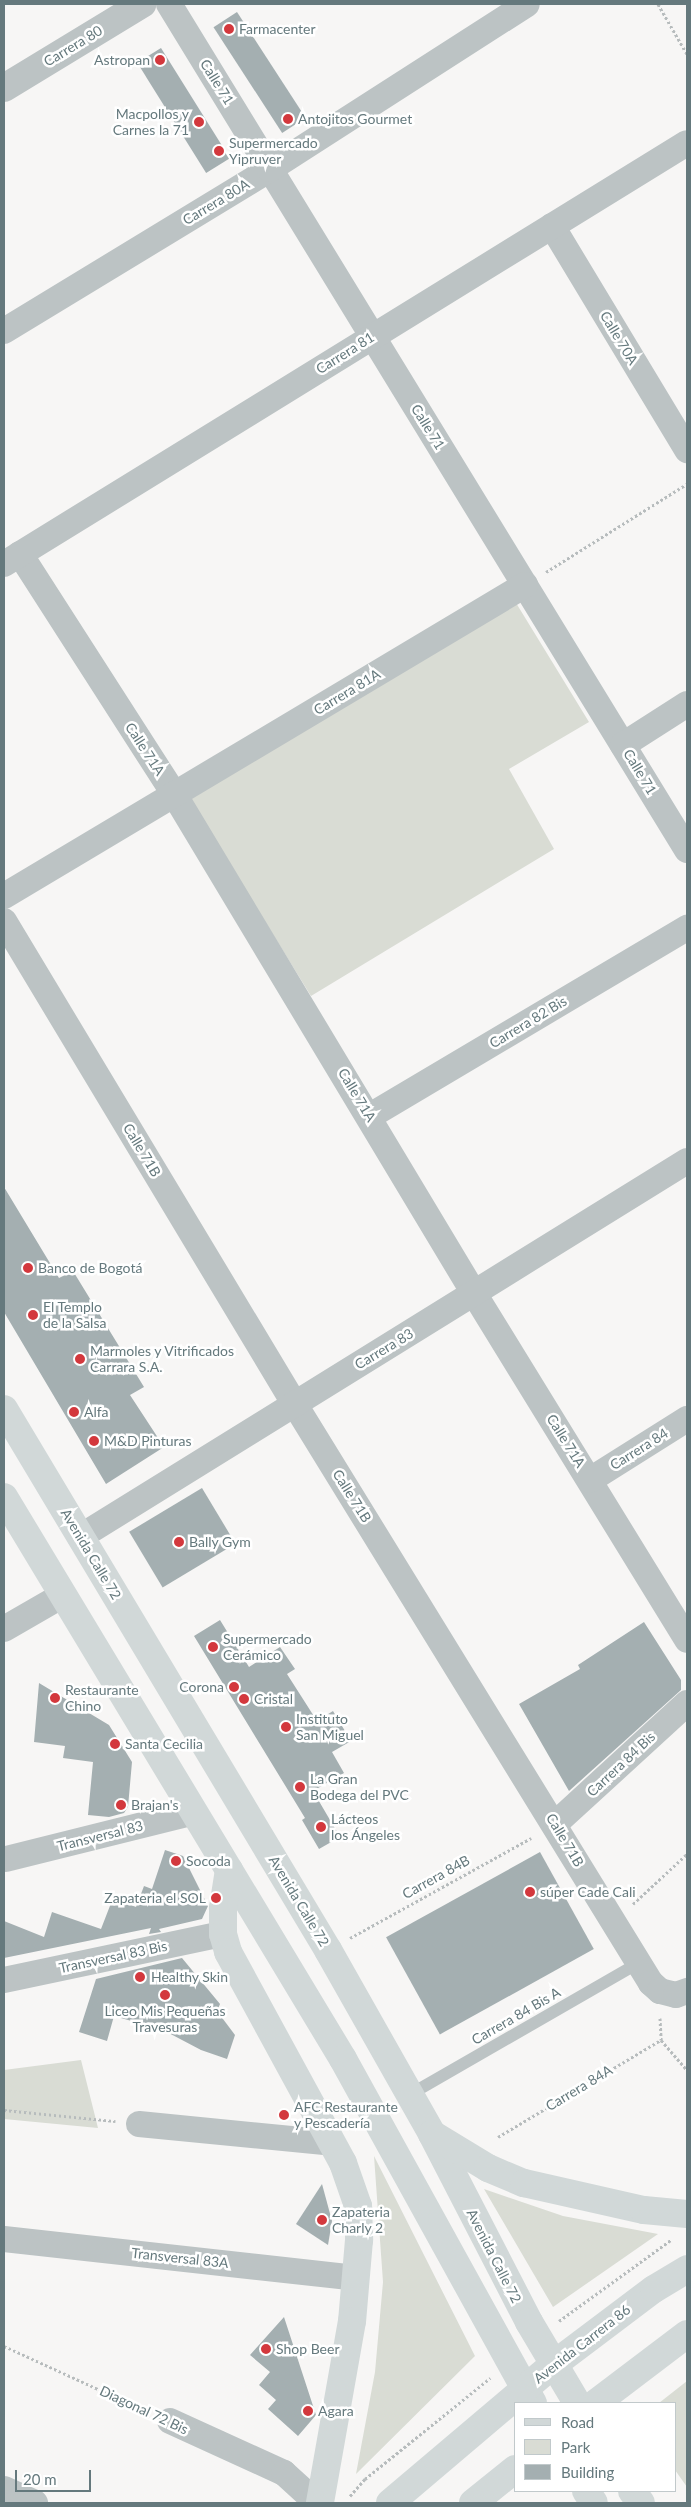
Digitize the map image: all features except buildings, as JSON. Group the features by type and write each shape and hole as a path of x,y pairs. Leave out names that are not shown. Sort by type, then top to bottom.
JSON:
{"main road":[{"name":"Avenida Calle 72","path":"4,1409 328,1950 432,2134 553,2365 576,2402"},
{"path":"4,1497 343,2058 529,2396"},
{"path":"229,1870 223,1934 235,1968 332,2143 353,2188 358,2206 356,2278 346,2365 328,2466 319,2503"},
{"path":"432,2134 488,2168 524,2183 635,2208 681,2226"},
{"name":"Avenida Carrera 86","path":"529,2396 553,2365 654,2289 687,2269"},
{"path":"597,2402 687,2334"},
{"name":"Avenida Carrera 86","path":"390,2503 514,2408"},
{"path":"473,2503 514,2470"},
{"path":"587,2492 594,2503"},
{"path":"633,2492 641,2503"}],"street":[{"name":"Carrera 80","path":"4,88 142,4"},
{"name":"Calle 71","path":"169,4 687,850"},
{"name":"Carrera 80A","path":"4,331 270,169 527,4"},
{"name":"Carrera 81","path":"12,559 687,143"},
{"name":"Calle 70A","path":"552,226 687,450"},
{"name":"Calle 71A","path":"12,559 174,794 370,1116 475,1295 687,1640"},
{"name":"Carrera 81A","path":"4,896 525,585"},
{"path":"623,745 687,704"},
{"name":"Calle 71B","path":"4,921 294,1403 639,1963 660,1991"},
{"name":"Carrera 82 Bis","path":"370,1116 687,928"},
{"name":"Carrera 83","path":"80,1537 294,1403 475,1295 687,1161"},
{"name":"Carrera 84","path":"590,1480 687,1419"},
{"path":"4,1629 63,1595"},
{"name":"Carrera 84 Bis","path":"555,1824 687,1703"},
{"name":"Transversal 83","path":"6,1859 194,1812"},
{"name":"Transversal 83 Bis","path":"4,1980 223,1934"},
{"path":"660,1991 676,1995 687,1991"},
{"path":"139,2124 332,2143"},
{"name":"Transversal 83A","path":"4,2239 356,2278"},
{"name":"Diagonal 72 Bis","path":"170,2421 284,2473 302,2476 328,2466"},
{"name":"Diagonal 72 Bis","path":"284,2473 319,2503"},
{"path":"4,2489 35,2503"}],"lane":[{"name":"Carrera 84 Bis A","path":"409,2095 639,1963"}],"path":[{"path":"658,4 687,54"},
{"path":"525,585 687,484"},
{"name":"Carrera 84B","path":"328,1950 555,1824"},
{"path":"614,1922 687,1854"},
{"path":"660,1991 661,2040 687,2070"},
{"name":"Carrera 84A","path":"498,2137 661,2040"},
{"path":"4,2110 139,2124"},
{"path":"560,2320 681,2226"},
{"name":"Diagonal 72 Bis","path":"4,2346 170,2421"},
{"path":"348,2497 365,2479 488,2380"}],"green space":[{"path":"513,598 589,722 509,769 554,849 311,996 188,797"},
{"path":"81,2060 98,2128 4,2119 4,2070"},
{"path":"374,2156 475,2356 356,2474 375,2372 383,2282"},
{"path":"484,2189 563,2216 658,2234 553,2307"},
{"path":"687,2381 687,2487 676,2471 676,2402 660,2402"}],"place":[{"name":"Farmacenter","path":"229,29"},
{"name":"Astropan","path":"160,60"},
{"name":"Antojitos Gourmet","path":"288,119"},
{"name":"Macpollos y Carnes la 71","path":"199,122"},
{"name":"Supermercado Yipruver","path":"219,151"},
{"name":"Banco de Bogotá","path":"28,1268"},
{"name":"El Templo de la Salsa","path":"33,1315"},
{"name":"Marmoles y Vitrificados Carrara S.A.","path":"80,1359"},
{"name":"Alfa","path":"74,1412"},
{"name":"M&D Pinturas","path":"94,1441"},
{"name":"Bally Gym","path":"179,1542"},
{"name":"Supermercado Cerámico","path":"213,1647"},
{"name":"Corona","path":"234,1687"},
{"name":"Restaurante Chino","path":"55,1698"},
{"name":"Cristal","path":"244,1699"},
{"name":"Instituto San Miguel","path":"286,1727"},
{"name":"Santa Cecilia","path":"115,1744"},
{"name":"La Gran Bodega del PVC","path":"300,1787"},
{"name":"Brajan's","path":"121,1805"},
{"name":"Lácteos los Ángeles","path":"321,1827"},
{"name":"Socoda","path":"176,1861"},
{"name":"súper Cade Cali","path":"530,1892"},
{"name":"Zapateria el SOL","path":"216,1898"},
{"name":"Healthy Skin","path":"140,1977"},
{"name":"Liceo Mis Pequeñas Travesuras","path":"165,1995"},
{"name":"AFC Restaurante y Pescadería","path":"284,2115"},
{"name":"Zapateria Charly 2","path":"322,2220"},
{"name":"Shop Beer","path":"266,2349"},
{"name":"Agara","path":"308,2411"}]}
